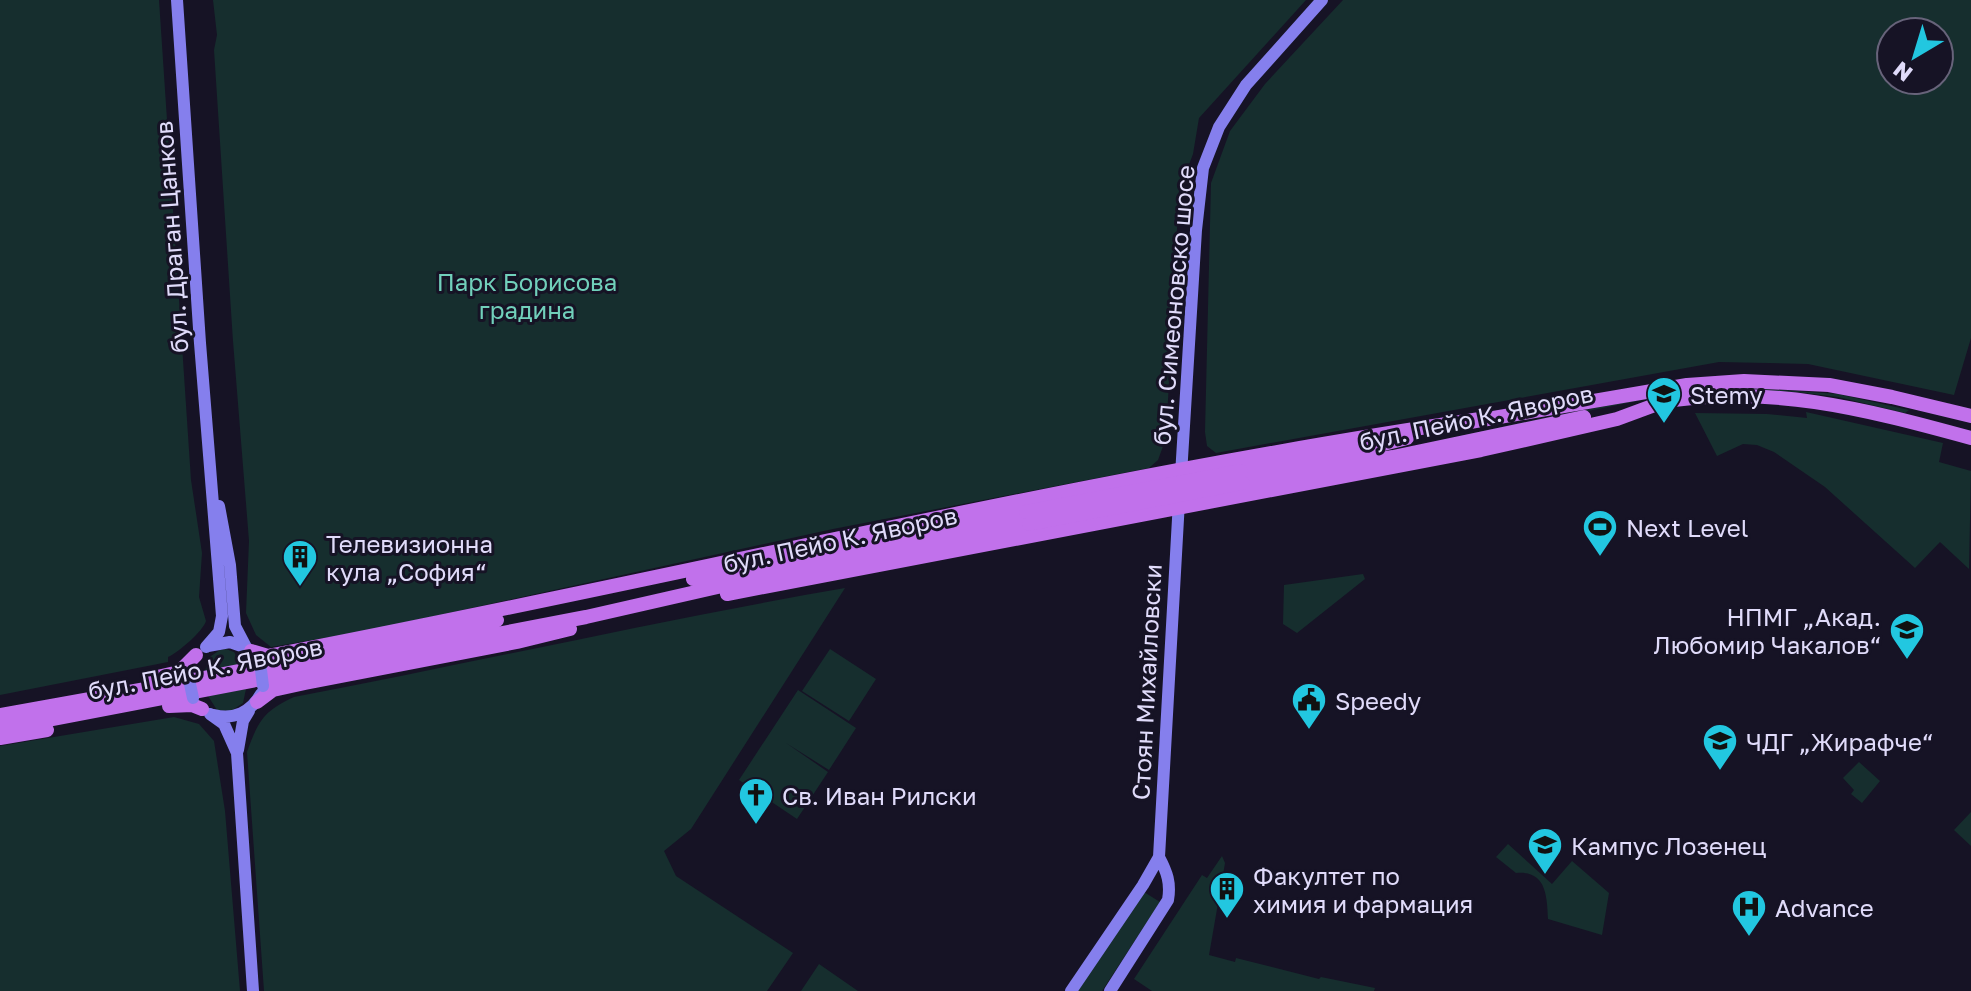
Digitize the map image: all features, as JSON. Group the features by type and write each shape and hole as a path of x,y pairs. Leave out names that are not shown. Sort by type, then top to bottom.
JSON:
{"main road":[{"name":"бул. Драган Цанков","path":"177,0 222,616 219,632 201,651"},
{"name":"бул. Симеоновско шосе","path":"1178,509 1196,230 1203,168 1219,127 1246,85 1322,0"},
{"path":"0,738 173,706 192,705 232,717 273,690 292,685 517,642 652,608 1495,447 1617,419 1687,385 1744,381 1829,385 1971,416"},
{"name":"бул. Пейо К. Яворов","path":"1242,477 1393,457 1659,396"},
{"name":"бул. Пейо К. Яворов","path":"0,715 274,665 1242,477 1480,419 1659,396 1754,397 1804,399 1864,410 1971,438"},
{"path":"0,705 169,675 182,669 201,651 225,641 266,656 1182,470 1480,419"},
{"name":"бул. Драган Цанков","path":"211,470 225,533 235,626 252,653"},
{"name":"Стоян Михайловски","path":"1159,857 1178,509"},
{"path":"652,608 742,574 883,529"},
{"path":"646,580 888,564"},
{"name":"бул. Пейо К. Яворов","path":"0,729 586,617 742,574"},
{"path":"201,651 188,675 202,707 224,724 237,753"},
{"path":"252,653 263,686 243,721 237,753 253,991"},
{"path":"1071,991 1159,857"},
{"path":"1110,991 1168,900 1170,888 1167,872 1159,857"}],"green space":[{"path":"0,0 159,0 191,480 202,553 199,597 206,621 190,641 168,657 168,662 0,695"},
{"name":"Парк Борисова градина","path":"213,0 1306,0 1199,118 1193,154 1179,191 1166,438 1158,460 1149,468 833,529 371,630 271,647 256,635 246,613 249,541 233,341"},
{"path":"1343,0 1971,0 1971,338 1954,395 1808,364 1719,362 1216,453 1207,446 1205,432 1211,183 1230,131 1265,84"},
{"path":"1752,388 1838,394 1909,410 1905,413 1838,397 1797,392 1673,396"},
{"path":"1642,400 1415,446 1583,410"},
{"path":"1806,412 1943,443 1939,462 1971,471 1969,569 1940,542 1915,568 1825,487 1774,452 1757,445 1743,444 1717,456 1695,413 1807,418"},
{"path":"1363,574 1365,579 1297,633 1283,624 1284,585"},
{"path":"845,588 691,829 664,851 676,876 793,953 767,991 264,991 247,752 263,718 275,707 294,697"},
{"path":"226,649 234,652 242,665 205,672 208,658"},
{"path":"830,649 876,679 849,721 802,691"},
{"path":"246,689 243,703 231,711 217,710 208,696"},
{"path":"798,690 856,728 829,770 786,743 828,772 797,819 739,780"},
{"path":"174,717 199,724 214,741 225,811 240,991 0,991 0,746"},
{"path":"1859,762 1880,781 1862,803 1851,794 1854,790 1843,778"},
{"path":"1971,812 1971,846 1954,830"},
{"path":"1508,844 1552,884 1572,861 1609,893 1602,935 1548,919 1547,901 1539,880 1526,873 1516,873 1496,857"},
{"path":"1222,856 1225,863 1209,955 1375,988 1374,991 1152,991 1134,979 1202,875 1207,878"},
{"path":"1144,892 1160,902 1102,991 1077,991"},
{"path":"819,964 858,991 801,991"}],"place":[{"name":"Stemy","path":"1664,425"},
{"name":"Next Level","path":"1600,558"},
{"name":"Телевизионна кула „София“","path":"300,588"},
{"name":"НПМГ „Акад. Любомир Чакалов“","path":"1907,661"},
{"name":"Speedy","path":"1309,731"},
{"name":"ЧДГ „Жирафче“","path":"1720,772"},
{"name":"Св. Иван Рилски","path":"756,826"},
{"name":"Кампус Лозенец","path":"1545,876"},
{"name":"Факултет по химия и фармация","path":"1227,920"},
{"name":"Advance","path":"1749,938"}]}
